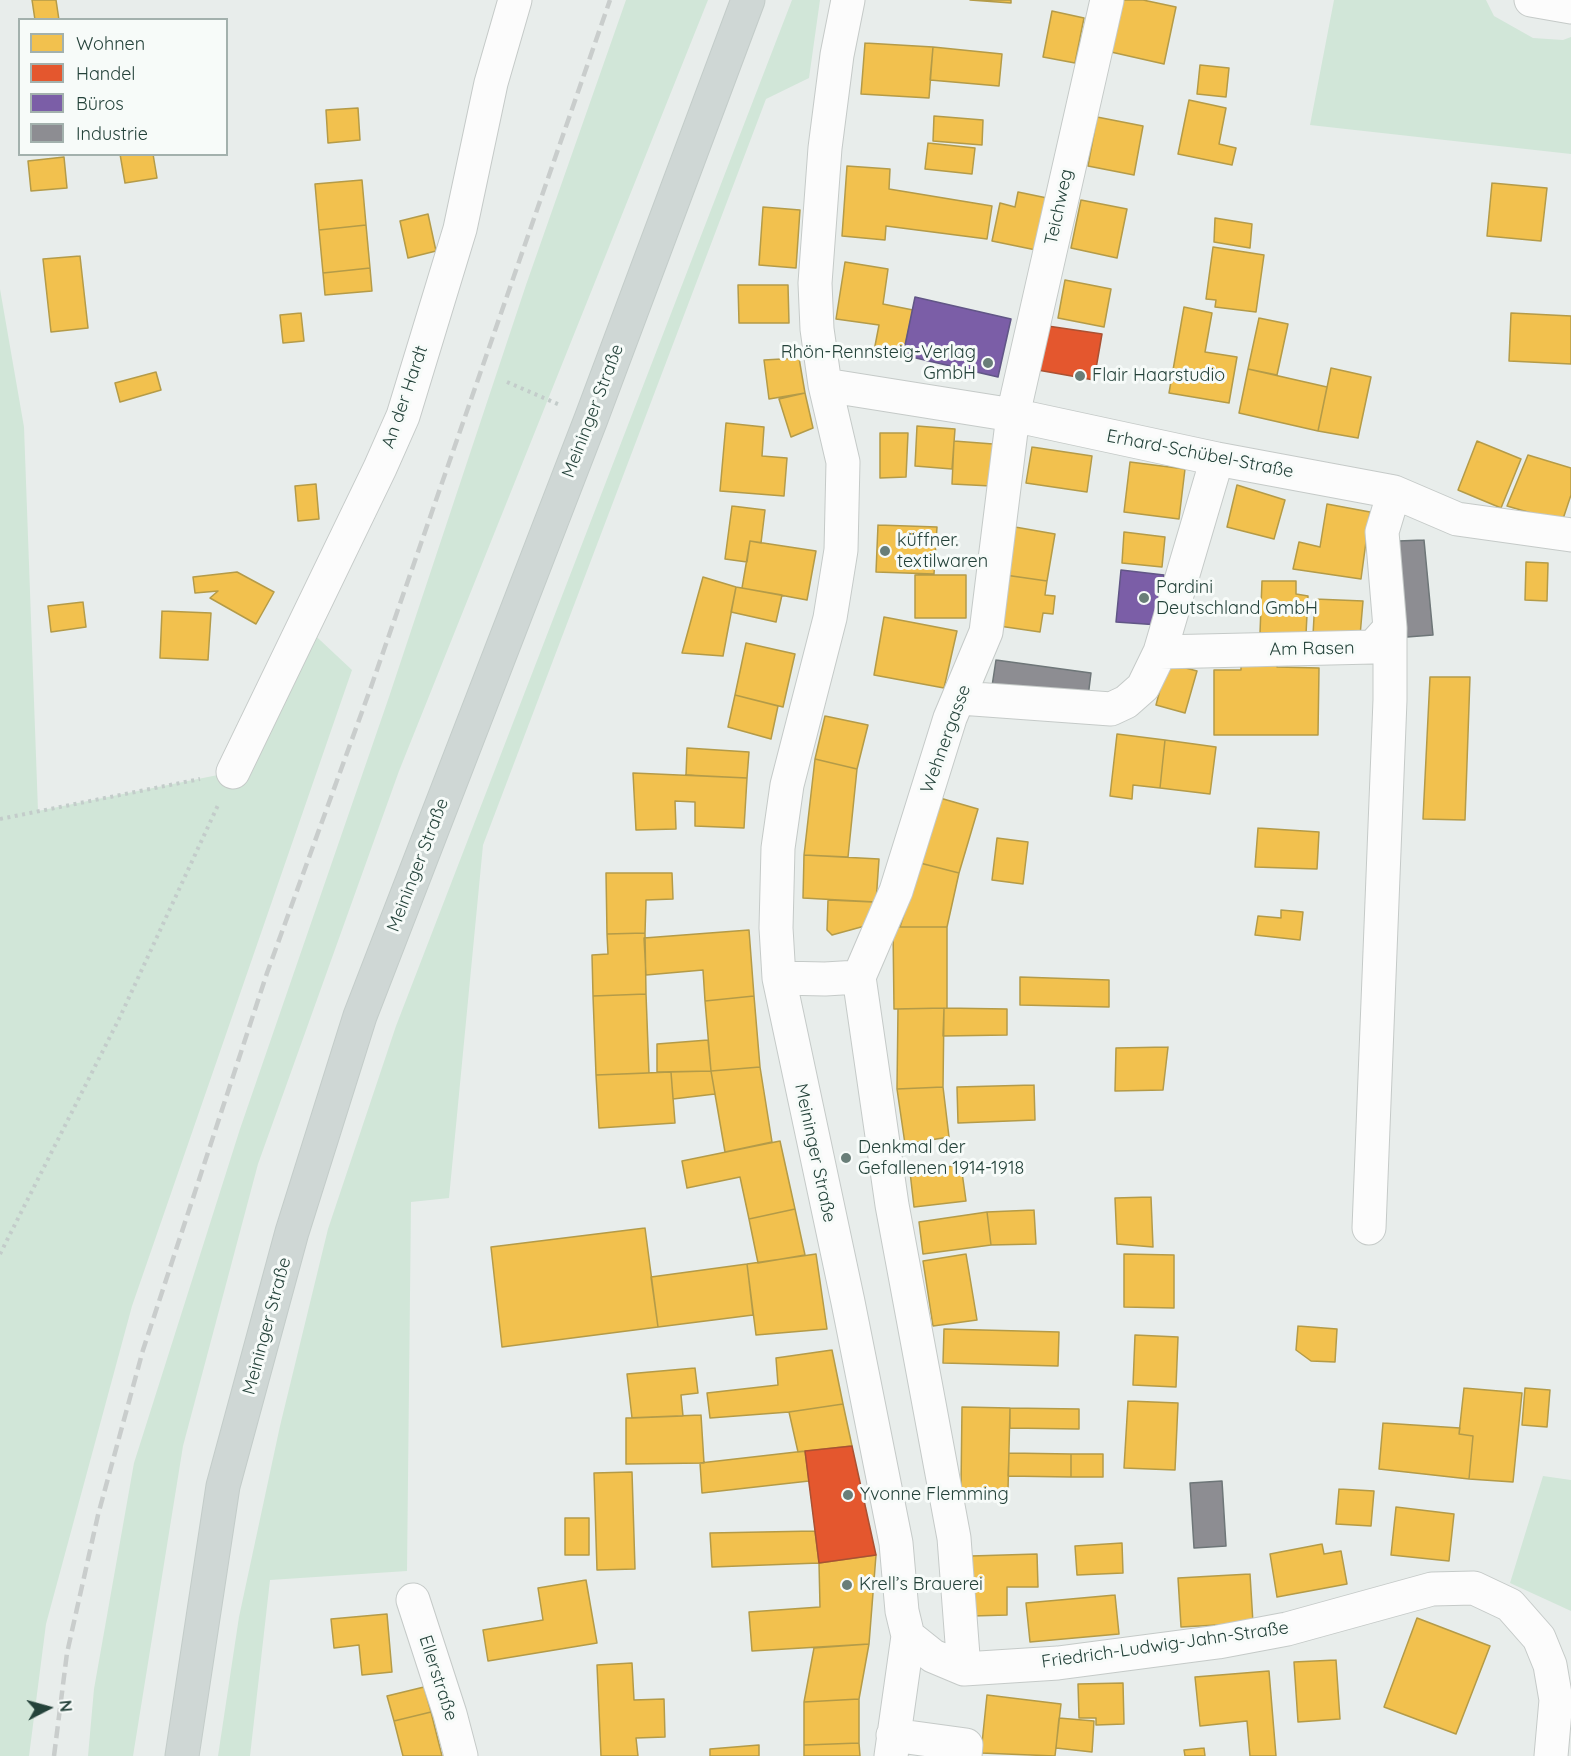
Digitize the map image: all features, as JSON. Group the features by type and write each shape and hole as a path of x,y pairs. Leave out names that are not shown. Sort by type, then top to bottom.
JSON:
{"main road":[{"name":"Meininger Straße","path":"182,1756 223,1486 296,1221 360,1016 591,419 748,0"}],"street":[{"name":"An der Hardt","path":"233,772 403,416 460,229 491,83 515,0"},
{"name":"Meininger Straße","path":"848,0 837,55 825,148 815,283 817,329 825,385 843,462 840,550 830,618 796,742 781,820 777,918 779,978 896,1543 902,1611 908,1636 892,1746 966,1745 965,1756"},
{"name":"Teichweg","path":"1013,415 1107,0"},
{"path":"1532,0 1571,7"},
{"name":"Erhard-Schübel-Straße","path":"825,385 1013,415 1217,459 1394,492 1457,519 1571,535"},
{"name":"Wehnergasse","path":"859,977 896,891 950,718 986,632 1013,415"},
{"path":"960,698 1111,709 1126,702 1143,687 1160,652 1217,459"},
{"path":"1369,1228 1390,700 1389,628 1382,532 1394,492"},
{"name":"Am Rasen","path":"1160,652 1372,647 1389,628"},
{"path":"779,978 859,977 892,1205 954,1538 964,1669"},
{"name":"Friedrich-Ludwig-Jahn-Straße","path":"908,1636 933,1656 964,1669 1058,1664 1287,1629 1432,1589 1474,1588 1510,1605 1539,1638 1550,1665 1556,1700 1551,1756"},
{"name":"Ellerstraße","path":"413,1600 450,1714 461,1756"}],"path":[{"path":"507,382 591,419"},
{"path":"0,819 233,772"},
{"path":"0,1254 119,1019 233,772"}],"green space":[{"path":"626,0 708,0 399,771 258,1164 183,1446 133,1756 88,1756 94,1689 134,1463 240,1129 389,697 526,285"},
{"path":"792,0 820,0 809,78 766,99 483,845 449,1198 411,1202 407,1571 270,1580 250,1756 218,1756 239,1617 280,1426 328,1229 396,1026"},
{"path":"1334,0 1486,0 1494,16 1533,38 1563,40 1571,37 1571,154 1310,125"},
{"path":"0,289 24,427 38,811 233,772 304,625 352,670 132,1306 46,1624 29,1756 0,1756"},
{"path":"1543,1476 1571,1480 1571,1611 1510,1583"}],"building: Wohnen":[{"path":"32,0 56,0 59,18 35,18"},
{"path":"970,0 1011,0 1011,3"},
{"path":"1121,0 1143,0 1176,7 1164,64 1111,52"},
{"path":"1052,11 1084,18 1075,63 1043,57"},
{"path":"865,43 933,47 929,98 861,94"},
{"path":"933,47 1002,54 999,86 930,80"},
{"path":"1200,65 1229,68 1226,97 1197,94"},
{"path":"1189,100 1226,108 1219,144 1236,148 1232,165 1178,154"},
{"path":"358,108 360,140 328,143 326,110"},
{"path":"934,116 983,120 982,145 933,141"},
{"path":"1097,117 1143,126 1134,175 1088,166"},
{"path":"928,143 975,148 972,174 925,169"},
{"path":"120,156 153,156 157,178 125,183"},
{"path":"64,157 67,188 31,191 28,161"},
{"path":"847,166 890,169 889,189 992,206 987,239 886,226 885,240 842,236"},
{"path":"362,180 366,225 319,230 315,184"},
{"path":"1492,183 1547,188 1541,241 1487,236"},
{"path":"1018,192 1047,198 1036,250 992,241 1000,203 1015,207"},
{"path":"1081,200 1127,209 1117,258 1071,248"},
{"path":"763,207 800,210 796,268 759,265"},
{"path":"428,214 436,251 408,258 400,221"},
{"path":"1215,218 1252,224 1250,248 1214,242"},
{"path":"366,225 370,268 323,273 319,230"},
{"path":"1213,247 1264,255 1256,312 1215,307 1216,300 1206,299"},
{"path":"80,256 88,328 51,332 43,259"},
{"path":"845,262 888,269 883,304 913,310 903,355 874,351 879,325 836,319"},
{"path":"370,268 372,291 325,295 323,273"},
{"path":"1065,280 1111,289 1104,327 1058,318"},
{"path":"738,285 788,285 789,323 739,323"},
{"path":"1184,307 1212,313 1205,352 1237,357 1229,403 1169,393"},
{"path":"301,313 304,341 283,343 280,315"},
{"path":"1511,313 1571,316 1571,364 1509,361"},
{"path":"1259,318 1288,324 1277,375 1248,369"},
{"path":"799,358 805,393 769,399 764,360"},
{"path":"1331,368 1371,377 1358,438 1318,431"},
{"path":"1248,369 1327,387 1318,431 1239,413"},
{"path":"156,372 161,390 120,402 115,383"},
{"path":"805,393 813,428 791,437 779,399"},
{"path":"726,423 764,427 762,456 787,458 784,496 720,491"},
{"path":"917,426 955,429 952,469 915,466"},
{"path":"880,433 908,433 906,477 880,478"},
{"path":"954,441 993,444 991,486 952,484"},
{"path":"1477,441 1521,459 1501,508 1458,490"},
{"path":"1032,447 1092,456 1087,492 1026,483"},
{"path":"1528,455 1571,468 1571,495 1562,522 1507,506"},
{"path":"1130,462 1185,469 1179,519 1124,512"},
{"path":"316,484 319,519 298,521 295,486"},
{"path":"1237,485 1285,500 1274,539 1227,527"},
{"path":"1327,504 1370,512 1361,579 1293,569 1299,542 1320,547"},
{"path":"732,506 765,510 761,543 750,541 747,562 725,559"},
{"path":"878,525 937,527 934,574 876,572"},
{"path":"1015,527 1055,534 1047,581 1005,575"},
{"path":"1124,532 1165,537 1162,567 1122,563"},
{"path":"750,541 816,551 807,600 742,588"},
{"path":"1526,562 1548,563 1547,601 1525,600"},
{"path":"237,572 274,592 256,624 210,598 218,591 195,593 193,577"},
{"path":"915,575 966,575 966,618 915,618"},
{"path":"1005,575 1047,581 1045,595 1055,596 1053,614 1043,613 1040,632 999,626"},
{"path":"703,577 736,587 723,656 682,653"},
{"path":"1262,581 1296,581 1296,594 1308,596 1306,634 1260,633"},
{"path":"736,587 782,595 776,622 731,612"},
{"path":"1315,599 1363,601 1360,636 1313,635"},
{"path":"83,602 86,627 51,632 48,606"},
{"path":"162,611 211,613 208,660 160,658"},
{"path":"884,617 957,631 944,688 874,675"},
{"path":"746,643 795,654 783,707 735,695"},
{"path":"1241,653 1277,653 1277,667 1319,668 1318,735 1214,735 1214,670 1241,670"},
{"path":"1167,663 1197,671 1185,713 1156,705"},
{"path":"1430,677 1470,677 1465,820 1423,819"},
{"path":"735,695 778,706 771,739 728,727"},
{"path":"825,716 868,725 857,769 815,759"},
{"path":"1117,734 1165,740 1160,788 1133,785 1132,799 1110,796"},
{"path":"1165,740 1216,747 1210,794 1160,788"},
{"path":"687,748 749,752 747,778 686,775"},
{"path":"815,759 857,769 848,857 804,855"},
{"path":"633,773 747,778 744,828 695,826 695,802 675,801 676,829 636,830"},
{"path":"940,798 978,809 959,873 920,863"},
{"path":"1258,828 1319,832 1317,869 1255,867"},
{"path":"997,838 1028,842 1023,884 992,880"},
{"path":"804,855 879,859 876,902 803,898"},
{"path":"920,863 959,873 947,927 900,927"},
{"path":"606,873 672,873 673,899 646,900 645,933 607,934"},
{"path":"828,900 873,902 872,924 832,935 827,930"},
{"path":"1281,910 1303,912 1300,940 1255,935 1258,916 1281,918"},
{"path":"893,927 947,927 947,1008 894,1009"},
{"path":"749,930 754,996 705,1001 703,970 646,975 644,938"},
{"path":"645,933 646,994 593,996 592,955 608,954 607,934"},
{"path":"1020,977 1109,980 1109,1007 1020,1005"},
{"path":"646,994 649,1073 596,1075 593,996"},
{"path":"754,996 760,1067 711,1071 705,1001"},
{"path":"944,1008 1007,1009 1007,1035 943,1036"},
{"path":"944,1008 943,1087 897,1089 898,1009"},
{"path":"708,1040 711,1071 657,1072 657,1044"},
{"path":"1168,1047 1163,1090 1115,1091 1116,1048"},
{"path":"760,1067 772,1142 725,1152 711,1071"},
{"path":"711,1071 715,1094 673,1099 671,1072"},
{"path":"671,1072 675,1123 599,1128 596,1075"},
{"path":"1034,1085 1035,1120 958,1123 957,1087"},
{"path":"943,1087 949,1137 905,1144 897,1089"},
{"path":"780,1141 795,1209 749,1219 740,1177 687,1188 682,1161"},
{"path":"961,1165 966,1201 914,1207 910,1172"},
{"path":"1151,1197 1153,1247 1117,1244 1115,1198"},
{"path":"795,1209 805,1255 758,1263 749,1219"},
{"path":"1034,1210 1036,1244 991,1245 987,1212"},
{"path":"987,1212 991,1245 923,1254 919,1222"},
{"path":"645,1228 658,1327 502,1347 491,1247"},
{"path":"816,1254 827,1329 756,1335 747,1264"},
{"path":"966,1254 977,1320 933,1326 923,1261"},
{"path":"1124,1254 1174,1255 1174,1308 1124,1307"},
{"path":"747,1264 753,1315 658,1327 651,1277"},
{"path":"1298,1326 1337,1329 1335,1362 1311,1361 1296,1350"},
{"path":"944,1329 1059,1332 1058,1366 943,1363"},
{"path":"1135,1335 1178,1337 1176,1387 1133,1385"},
{"path":"832,1350 843,1404 789,1412 710,1418 707,1393 778,1385 776,1358"},
{"path":"695,1368 698,1393 681,1395 683,1416 632,1418 627,1374"},
{"path":"1464,1388 1522,1393 1513,1482 1469,1479 1473,1436 1459,1434"},
{"path":"1525,1388 1550,1390 1547,1427 1522,1425"},
{"path":"1128,1401 1178,1403 1175,1470 1124,1468"},
{"path":"843,1404 852,1446 798,1452 789,1412"},
{"path":"962,1407 1010,1408 1008,1490 961,1489"},
{"path":"1010,1408 1079,1409 1079,1429 1010,1428"},
{"path":"701,1415 704,1463 626,1464 626,1418"},
{"path":"1383,1423 1460,1428 1459,1434 1473,1436 1469,1479 1379,1469"},
{"path":"805,1451 809,1481 702,1493 700,1463"},
{"path":"1009,1453 1071,1454 1071,1477 1008,1476"},
{"path":"1071,1454 1103,1454 1103,1477 1071,1477"},
{"path":"632,1472 635,1569 597,1570 594,1473"},
{"path":"1339,1489 1374,1491 1371,1526 1336,1524"},
{"path":"1396,1507 1454,1514 1449,1561 1391,1555"},
{"path":"565,1518 589,1518 589,1555 565,1555"},
{"path":"815,1531 819,1563 712,1567 710,1533"},
{"path":"1122,1543 1123,1573 1077,1575 1075,1546"},
{"path":"1322,1544 1324,1554 1341,1551 1347,1584 1277,1597 1270,1554"},
{"path":"1037,1554 1038,1587 1007,1587 1007,1615 972,1616 971,1556"},
{"name":"Krell’s Brauerei","path":"876,1555 869,1644 752,1651 749,1612 820,1607 819,1563"},
{"path":"1250,1574 1253,1623 1181,1627 1178,1578"},
{"path":"586,1580 597,1643 488,1661 483,1630 543,1620 538,1588"},
{"path":"1115,1595 1119,1634 1030,1642 1026,1603"},
{"path":"387,1614 392,1672 362,1675 359,1645 334,1648 331,1619"},
{"path":"1417,1618 1490,1646 1456,1734 1384,1707"},
{"path":"869,1644 859,1699 804,1702 814,1648"},
{"path":"1336,1660 1340,1719 1298,1722 1294,1662"},
{"path":"632,1663 634,1700 664,1699 665,1737 636,1738 638,1756 601,1756 597,1665"},
{"path":"1269,1671 1276,1756 1250,1756 1247,1721 1200,1726 1195,1677"},
{"path":"1123,1683 1124,1724 1096,1725 1096,1718 1079,1718 1078,1684"},
{"path":"424,1687 431,1712 394,1721 387,1696"},
{"path":"987,1695 1061,1704 1055,1756 981,1753"},
{"path":"859,1699 859,1743 804,1745 804,1702"},
{"path":"431,1712 442,1756 403,1756 394,1721"},
{"path":"1059,1718 1094,1721 1092,1752 1056,1748"},
{"path":"859,1743 860,1756 804,1756 804,1745"},
{"path":"759,1745 759,1756 710,1756 710,1749"},
{"path":"1204,1748 1205,1756 1185,1756 1184,1750"}],"building: Handel":[{"path":"1041,325 1102,334 1094,380 1032,369"},
{"path":"852,1446 876,1555 819,1563 805,1451"}],"building: Büros":[{"path":"915,297 1011,319 998,377 903,355"},
{"path":"1121,570 1164,575 1159,625 1116,622"}],"building: Industrie":[{"path":"1424,540 1433,635 1407,637 1398,541"},
{"path":"996,660 1091,673 1088,697 992,686"},
{"path":"1222,1481 1226,1546 1194,1548 1190,1483"}],"railway":[{"path":"54,1756 67,1653 98,1515 143,1350 267,973 371,687 610,0"}],"place":[{"name":"Rhön-Rennsteig-Verlag GmbH","path":"988,363"},
{"name":"Flair Haarstudio","path":"1080,376"},
{"name":"küffner. textilwaren","path":"885,551"},
{"name":"Pardini Deutschland GmbH","path":"1144,598"},
{"name":"Denkmal der Gefallenen 1914-1918","path":"846,1158"},
{"name":"Yvonne Flemming","path":"848,1495"},
{"name":"Krell’s Brauerei","path":"847,1585"}]}
